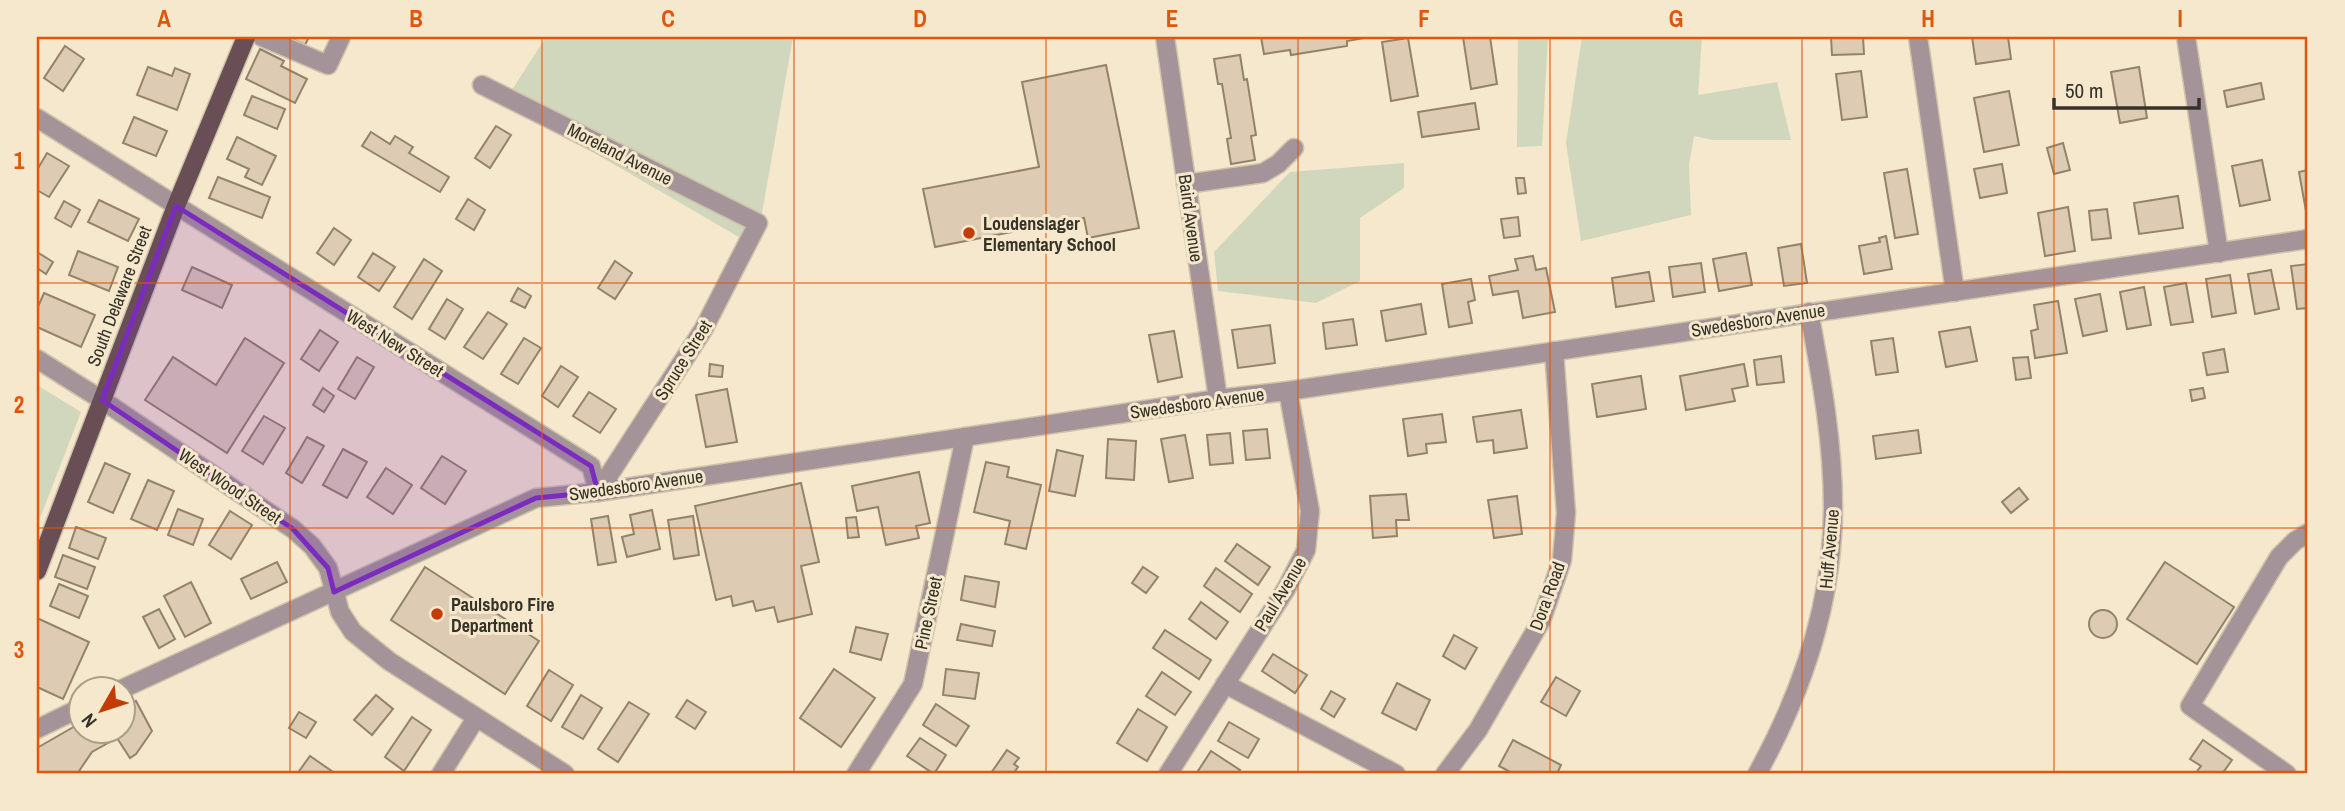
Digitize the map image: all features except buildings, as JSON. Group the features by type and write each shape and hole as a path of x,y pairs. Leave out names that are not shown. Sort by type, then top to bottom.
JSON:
{"main road":[{"name":"South Delaware Street","path":"37,571 176,206 246,37"}],"street":[{"path":"262,37 328,65 341,37"},
{"name":"Baird Avenue","path":"1164,37 1218,399"},
{"path":"1919,37 1955,292"},
{"path":"2186,37 2219,253"},
{"name":"Moreland Avenue","path":"482,85 758,223"},
{"name":"West New Street","path":"37,118 592,466 598,492"},
{"path":"1186,184 1263,173 1278,164 1294,148"},
{"name":"Spruce Street","path":"598,492 704,330 758,223"},
{"name":"Swedesboro Avenue","path":"136,683 536,498 598,492 2308,239"},
{"name":"Huff Avenue","path":"1757,774 1792,706 1812,654 1830,559 1833,506 1831,456 1809,312"},
{"name":"Dora Road","path":"1445,774 1478,730 1541,621 1562,560 1566,501 1554,351"},
{"name":"West Wood Street","path":"37,359 293,529 312,546 328,568 340,612 354,632 389,661 565,774"},
{"name":"Paul Avenue","path":"1168,774 1286,589 1306,550 1310,511 1288,391"},
{"name":"Pine Street","path":"856,774 913,684 965,437"},
{"path":"2287,774 2190,706 2279,557 2295,541 2308,533"},
{"path":"1225,684 1396,774"},
{"path":"37,729 66,715"},
{"path":"441,774 476,718"}],"highlighted area":[{"path":"176,206 591,466 598,492 536,498 334,592 328,568 293,529 102,400"}],"green space":[{"path":"546,37 793,37 756,247 505,101"},
{"path":"1518,37 1548,37 1542,146 1517,147"},
{"path":"1582,37 1702,37 1698,95 1777,82 1791,140 1713,140 1694,136 1689,165 1691,215 1581,241 1566,143"},
{"path":"1404,163 1404,188 1360,218 1360,281 1316,303 1218,291 1214,252 1290,172"},
{"path":"37,385 81,412 37,526"}],"place":[{"name":"Loudenslager Elementary School","path":"969,233"},
{"name":"Paulsboro Fire Department","path":"437,614"}]}
